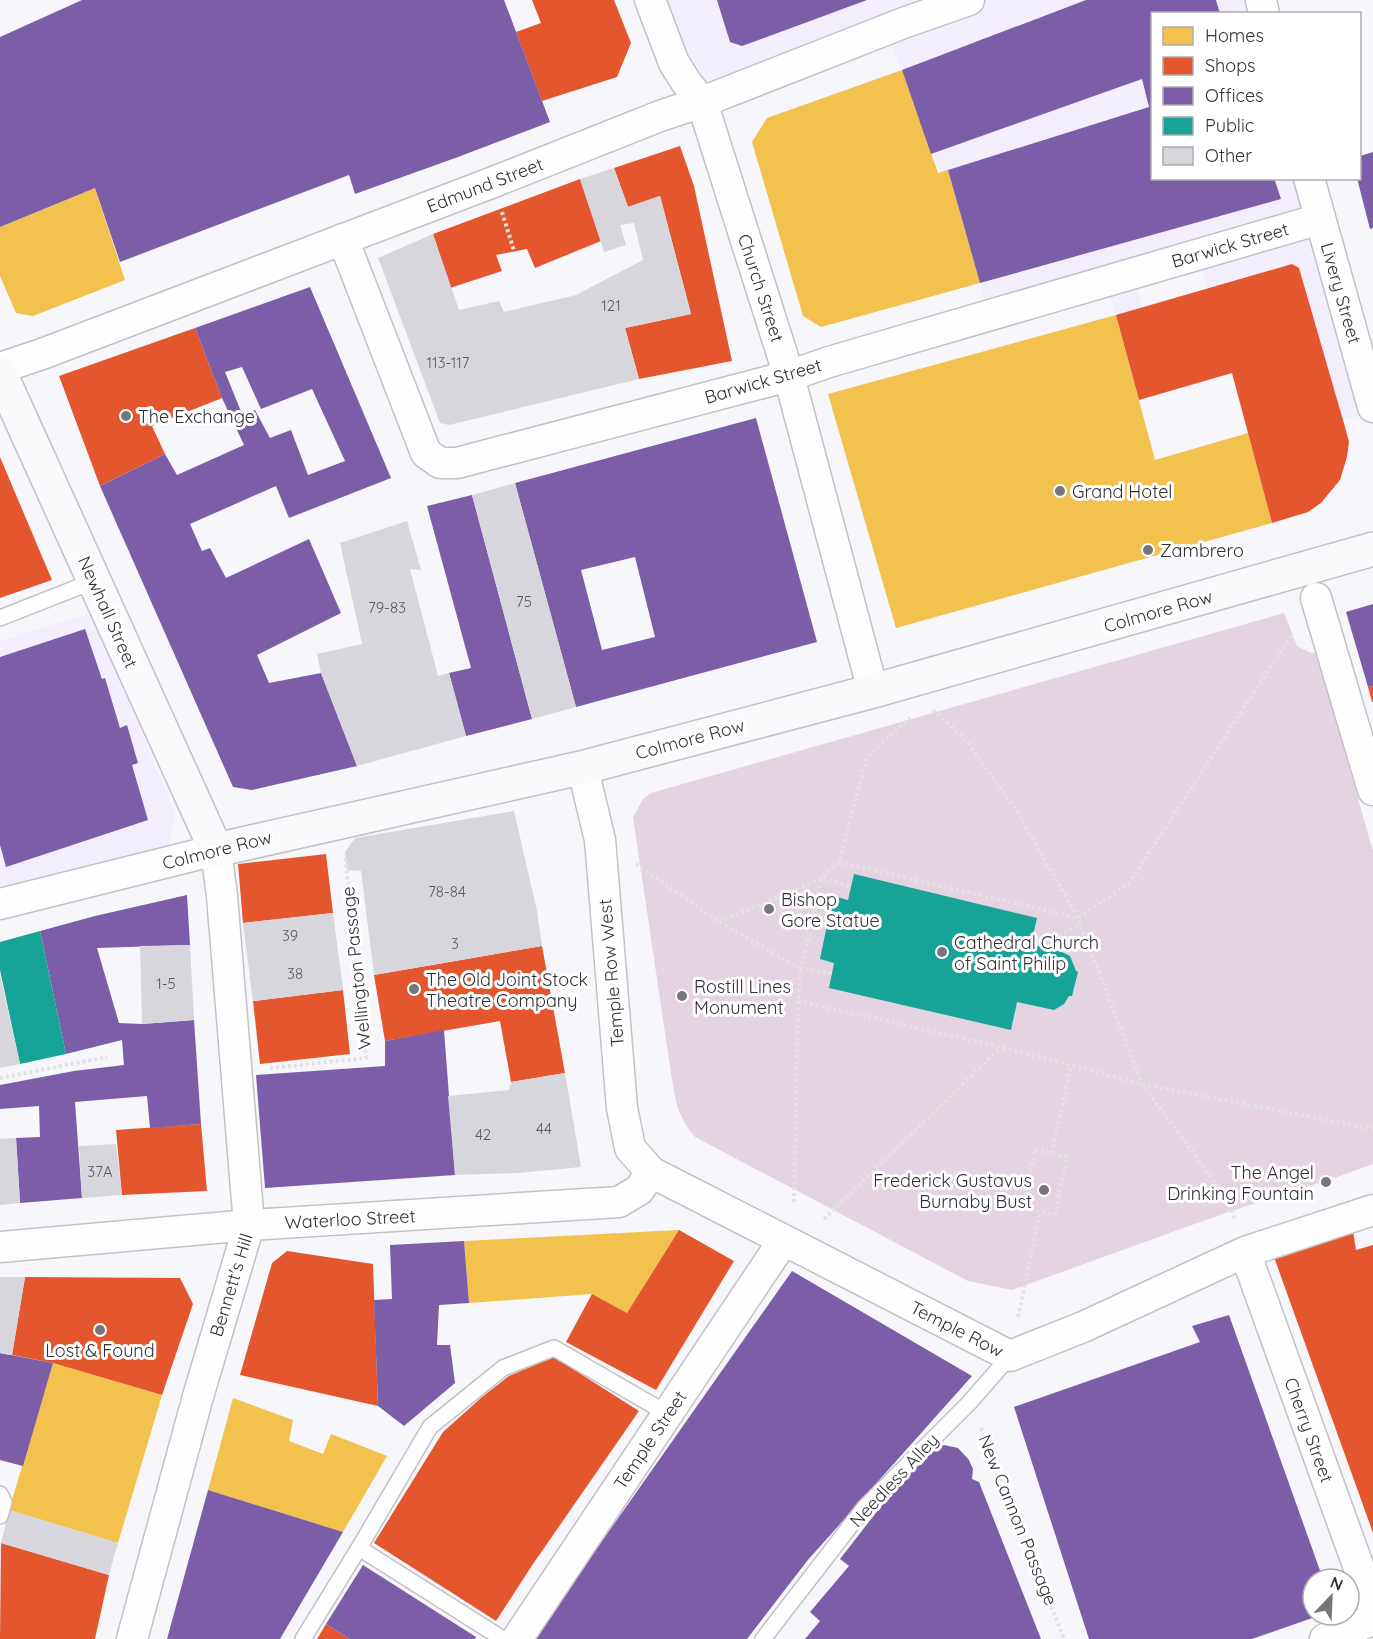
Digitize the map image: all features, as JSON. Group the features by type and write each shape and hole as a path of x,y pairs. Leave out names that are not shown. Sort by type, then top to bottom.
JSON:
{"street":[{"name":"Church Street","path":"651,0 674,63 702,102 789,376 873,691"},
{"name":"Edmund Street","path":"0,368 42,354 906,22 969,0"},
{"name":"Livery Street","path":"1310,180 1373,407"},
{"name":"Barwick Street","path":"344,239 426,453 440,462 457,463 789,376 886,345 1320,219"},
{"name":"Newhall Street","path":"0,373 216,850"},
{"name":"Colmore Row","path":"0,904 216,850 585,767 873,691 1373,549"},
{"path":"1316,598 1373,790"},
{"name":"Temple Row West","path":"585,767 587,786 600,840 622,1108 630,1148 651,1172"},
{"name":"Bennett's Hill","path":"132,1639 197,1400 249,1225 222,897 216,850"},
{"name":"Waterloo Street","path":"0,1247 249,1225 619,1202 639,1190 651,1172"},
{"name":"Temple Row","path":"651,1172 1010,1356 1083,1327 1245,1252 1373,1210"},
{"name":"Temple Street","path":"517,1639 783,1240"},
{"name":"Cherry Street","path":"1245,1252 1373,1607"},
{"path":"1325,1639 1373,1620"}],"lane":[{"path":"0,618 94,581"},
{"path":"303,1639 430,1427 503,1368 554,1348 668,1414"},
{"name":"Needless Alley","path":"763,1639 865,1507 970,1402 1010,1356"},
{"path":"0,1494 4,1502 0,1516"},
{"path":"359,1548 503,1639"}],"path":[{"path":"491,183 514,251"},
{"path":"839,862 1078,918 1129,883 1316,598"},
{"path":"926,704 966,740 1017,812 1078,918 1142,1084 1229,1201 1245,1252"},
{"path":"719,922 822,878 839,862 867,757 917,711"},
{"name":"Wellington Passage","path":"236,1071 366,1058 342,821"},
{"path":"633,862 719,922 801,969 832,974"},
{"path":"822,878 851,887"},
{"path":"794,1204 798,1001 801,969 822,878"},
{"path":"1048,941 1080,924"},
{"path":"798,1001 1001,1047 1142,1084 1373,1129"},
{"path":"824,1220 1001,1047"},
{"path":"0,1078 107,1057"},
{"path":"1052,1154 1071,1065"},
{"path":"1035,1149 1067,1157 1055,1215 1040,1212 1023,1208 1035,1149"},
{"path":"1017,1320 1040,1212"},
{"name":"New Cannon Passage","path":"970,1402 1064,1639"}],"shaded area":[{"path":"650,0 1261,0 1264,12 1151,12 1151,180 1309,180 1373,411 1252,447 1272,523 1059,582 1251,447 1197,255 1134,274 1157,365 1132,373 1106,282 988,315 980,283 886,30 702,102"},
{"path":"92,613 175,813 169,846 0,888 0,641"},
{"path":"1284,613 1297,646 1311,653 1316,652 1373,851 1373,1164 1335,1178 1330,1176 1322,1178 1319,1183 1225,1213 1012,1290 968,1281 695,1137 678,1107 671,1073 633,817 643,799 651,793"}],"building: Homes":[{"path":"902,70 938,173 948,170 980,283 821,327 803,316 752,142 767,118"},
{"path":"95,188 125,280 33,316 16,313 0,276 0,227"},
{"name":"Grand Hotel","path":"1116,315 1155,460 1248,433 1272,523 896,628 828,394"},
{"path":"679,1230 627,1313 592,1294 469,1303 464,1241"},
{"path":"53,1363 162,1395 118,1543 9,1510"},
{"path":"233,1398 293,1420 289,1441 323,1454 331,1434 387,1456 343,1532 208,1490"}],"building: Shops":[{"path":"532,0 614,0 631,43 617,77 542,101 516,32 541,23"},
{"path":"680,146 694,186 732,361 639,379 625,328 691,314 660,196 628,207 614,168"},
{"path":"580,179 601,241 535,268 527,249 496,255 502,271 450,288 433,234"},
{"path":"1292,264 1299,268 1349,442 1340,480 1321,503 1308,512 1272,523 1232,373 1139,400 1116,315"},
{"name":"The Exchange","path":"195,328 222,398 152,426 165,454 100,486 59,376"},
{"path":"0,457 52,580 0,598"},
{"path":"1373,686 1373,702 1372,702 1368,687"},
{"path":"326,854 333,913 243,923 238,864"},
{"path":"542,946 565,1073 511,1082 500,1021 385,1041 374,975"},
{"path":"343,990 350,1054 260,1064 253,1001"},
{"path":"201,1124 207,1191 122,1195 116,1130"},
{"path":"679,1230 734,1261 656,1390 566,1342 592,1294 627,1313"},
{"path":"1353,1231 1356,1250 1373,1245 1373,1533 1274,1257"},
{"path":"287,1251 373,1264 378,1406 240,1375 272,1263"},
{"name":"Lost & Found","path":"25,1277 180,1278 193,1304 162,1395 53,1363 12,1355"},
{"path":"554,1357 639,1411 496,1621 374,1543 443,1432 509,1376"},
{"path":"1,1543 109,1575 95,1639 0,1639"},
{"path":"326,1624 350,1639 317,1639"}],"building: Offices":[{"path":"82,0 504,0 550,122 355,194 349,175 120,262 95,188 0,227 0,37"},
{"path":"717,0 867,0 742,46 730,42"},
{"path":"1086,0 1216,0 1219,12 1151,12 1151,180 1275,180 1281,199 980,283 948,170 1149,107 1142,79 931,154 902,70"},
{"path":"1373,152 1373,228 1370,229 1358,180 1361,180 1361,156"},
{"path":"310,287 391,478 289,518 276,486 190,524 202,551 210,548 226,578 309,539 341,613 257,655 269,683 321,673 357,766 252,790 233,787 100,486 165,454 177,475 244,445 222,398 195,328","holes":["242,367 261,409 312,389 345,461 308,475 291,430 270,438 255,410 242,414 225,372"]},
{"path":"756,418 817,642 576,707 515,483","holes":["635,557 655,637 602,650 581,570"]},
{"path":"472,495 532,719 466,736 449,673 471,668 427,506"},
{"path":"1373,604 1373,686 1368,687 1346,612"},
{"path":"85,629 102,679 105,678 120,728 127,725 138,763 132,765 148,820 6,867 0,845 0,657"},
{"path":"187,895 190,945 97,948 119,1023 142,1024 194,1020 201,1124 150,1128 147,1096 75,1102 82,1198 20,1203 16,1138 40,1137 39,1106 0,1109 0,1085 74,1071 124,1065 122,1040 66,1054 40,931"},
{"path":"444,1030 455,1175 265,1188 256,1075 385,1066 385,1041"},
{"path":"464,1241 469,1303 439,1305 437,1345 450,1345 455,1383 404,1426 378,1406 374,1300 392,1299 390,1245"},
{"path":"792,1271 972,1376 807,1561 747,1639 536,1639 588,1561"},
{"path":"1229,1315 1319,1567 1301,1567 1301,1622 1252,1639 1089,1639 1014,1407 1200,1342 1192,1326"},
{"path":"0,1353 53,1363 23,1466 0,1460"},
{"path":"944,1445 958,1448 969,1460 973,1469 972,1479 979,1482 1041,1639 805,1639 820,1621 810,1612 849,1566 840,1559 910,1469 915,1469 919,1458 936,1447"},
{"path":"208,1490 343,1532 280,1639 167,1639"},
{"path":"363,1565 476,1637 475,1639 350,1639 326,1624"}],"building: Public":[{"name":"Cathedral Church of Saint Philip","path":"854,874 1037,918 1031,944 1060,951 1070,956 1078,972 1072,996 1069,996 1064,1004 1054,1010 1017,1002 1011,1030 829,988 834,963 820,959 833,896 848,900"},
{"path":"40,931 66,1054 20,1064 0,970 0,942"}],"building: Other":[{"path":"614,168 628,207 660,196 691,314 625,328 639,379 449,425 440,423 378,258 433,234 459,310 499,301 504,312 576,295 643,260 634,223 620,225 626,245 604,252 580,179"},
{"path":"515,483 576,707 532,719 472,495"},
{"path":"407,521 421,570 410,569 438,676 449,673 466,736 357,766 321,673 317,654 362,644 340,543"},
{"path":"514,811 537,911 542,946 374,975 361,871 347,870 345,852 355,838"},
{"path":"333,913 343,990 253,1001 243,923"},
{"path":"190,945 194,1020 142,1024 140,946"},
{"path":"0,975 20,1064 0,1068"},
{"path":"565,1073 581,1167 518,1173 455,1175 448,1096 509,1090 511,1082"},
{"path":"16,1138 20,1203 0,1205 0,1139"},
{"path":"116,1144 122,1195 82,1198 79,1146"},
{"path":"0,1277 25,1277 12,1355 0,1353"},
{"path":"9,1510 118,1543 109,1575 1,1543"}],"place":[{"name":"The Exchange","path":"126,416"},
{"name":"Grand Hotel","path":"1060,491"},
{"name":"Zambrero","path":"1148,550"},
{"name":"Bishop Gore Statue","path":"769,909"},
{"name":"Cathedral Church of Saint Philip","path":"942,952"},
{"name":"The Old Joint Stock Theatre Company","path":"414,989"},
{"name":"Rostill Lines Monument","path":"682,996"},
{"name":"The Angel Drinking Fountain","path":"1326,1182"},
{"name":"Frederick Gustavus Burnaby Bust","path":"1044,1190"},
{"name":"Lost & Found","path":"100,1330"}]}
